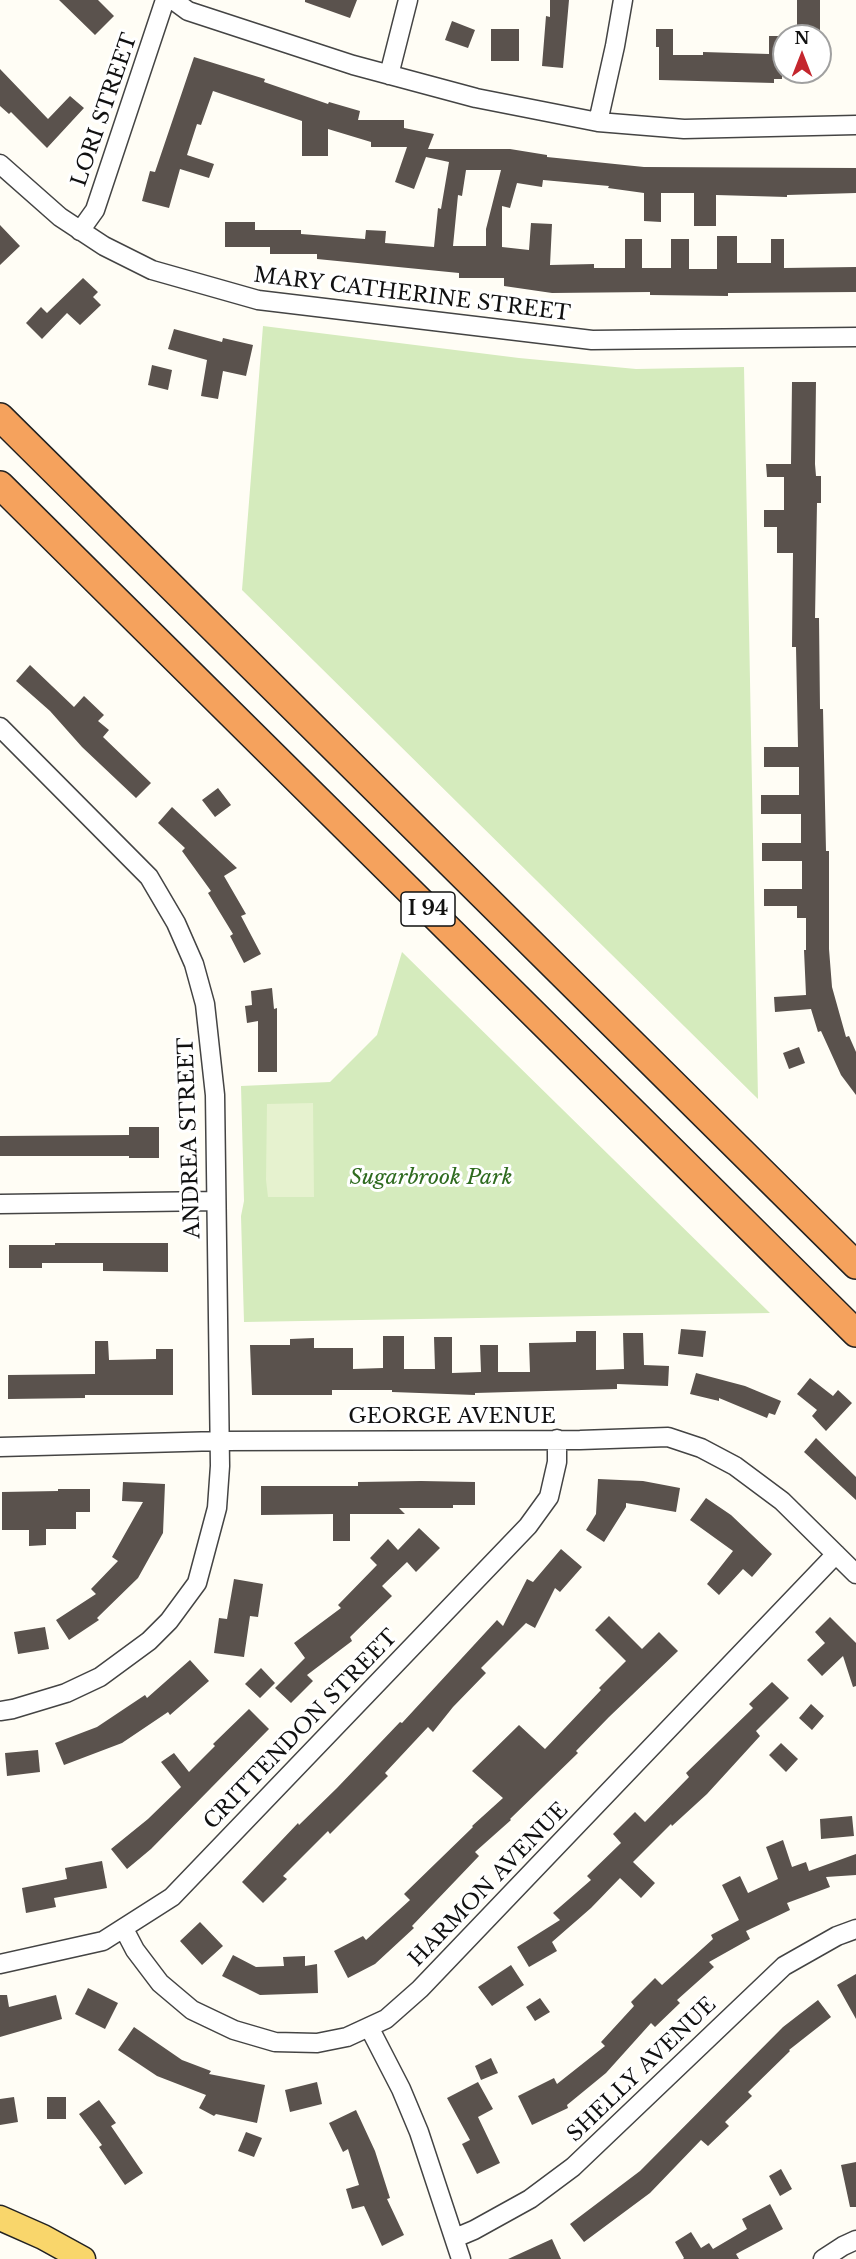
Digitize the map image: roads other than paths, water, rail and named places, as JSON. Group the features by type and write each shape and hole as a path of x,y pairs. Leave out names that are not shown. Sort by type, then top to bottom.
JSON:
{"highway":[{"name":"I 94","path":"0,417 856,1265"},
{"name":"I 94","path":"0,486 856,1333"}],"main road":[{"path":"0,2218 43,2237 83,2259"}],"street":[{"name":"LORI STREET","path":"80,231 94,210 165,0"},
{"path":"173,0 188,11 388,75 476,98 598,122 684,129 856,125"},
{"path":"388,75 408,0"},
{"path":"598,122 615,46 622,0"},
{"name":"MARY CATHERINE STREET","path":"0,164 16,180 80,231 104,246 152,270 258,300 592,340 856,337"},
{"name":"ANDREA STREET","path":"0,727 149,877 176,923 194,964 205,1004 215,1095 220,1441 217,1508 207,1548 197,1583 169,1621 149,1641 100,1677 66,1693 0,1711"},
{"path":"0,1204 216,1201"},
{"name":"GEORGE AVENUE","path":"0,1447 220,1441 668,1437 701,1448 735,1466 782,1501 856,1574"},
{"name":"CRITTENDON STREET","path":"0,1964 103,1941 172,1897 528,1526 549,1497 557,1462 557,1439"},
{"name":"HARMON AVENUE","path":"124,1929 135,1950 160,1983 192,2010 234,2030 275,2042 317,2043 347,2037 386,2019 420,1989 836,1554"},
{"name":"SHELLY AVENUE","path":"455,2238 530,2199 573,2167 784,1966 837,1936 856,1929"},
{"path":"369,2027 415,2121 461,2259"},
{"path":"823,2259 856,2240"}],"park label":[{"name":"Sugarbrook Park","path":"431,1178"}]}
